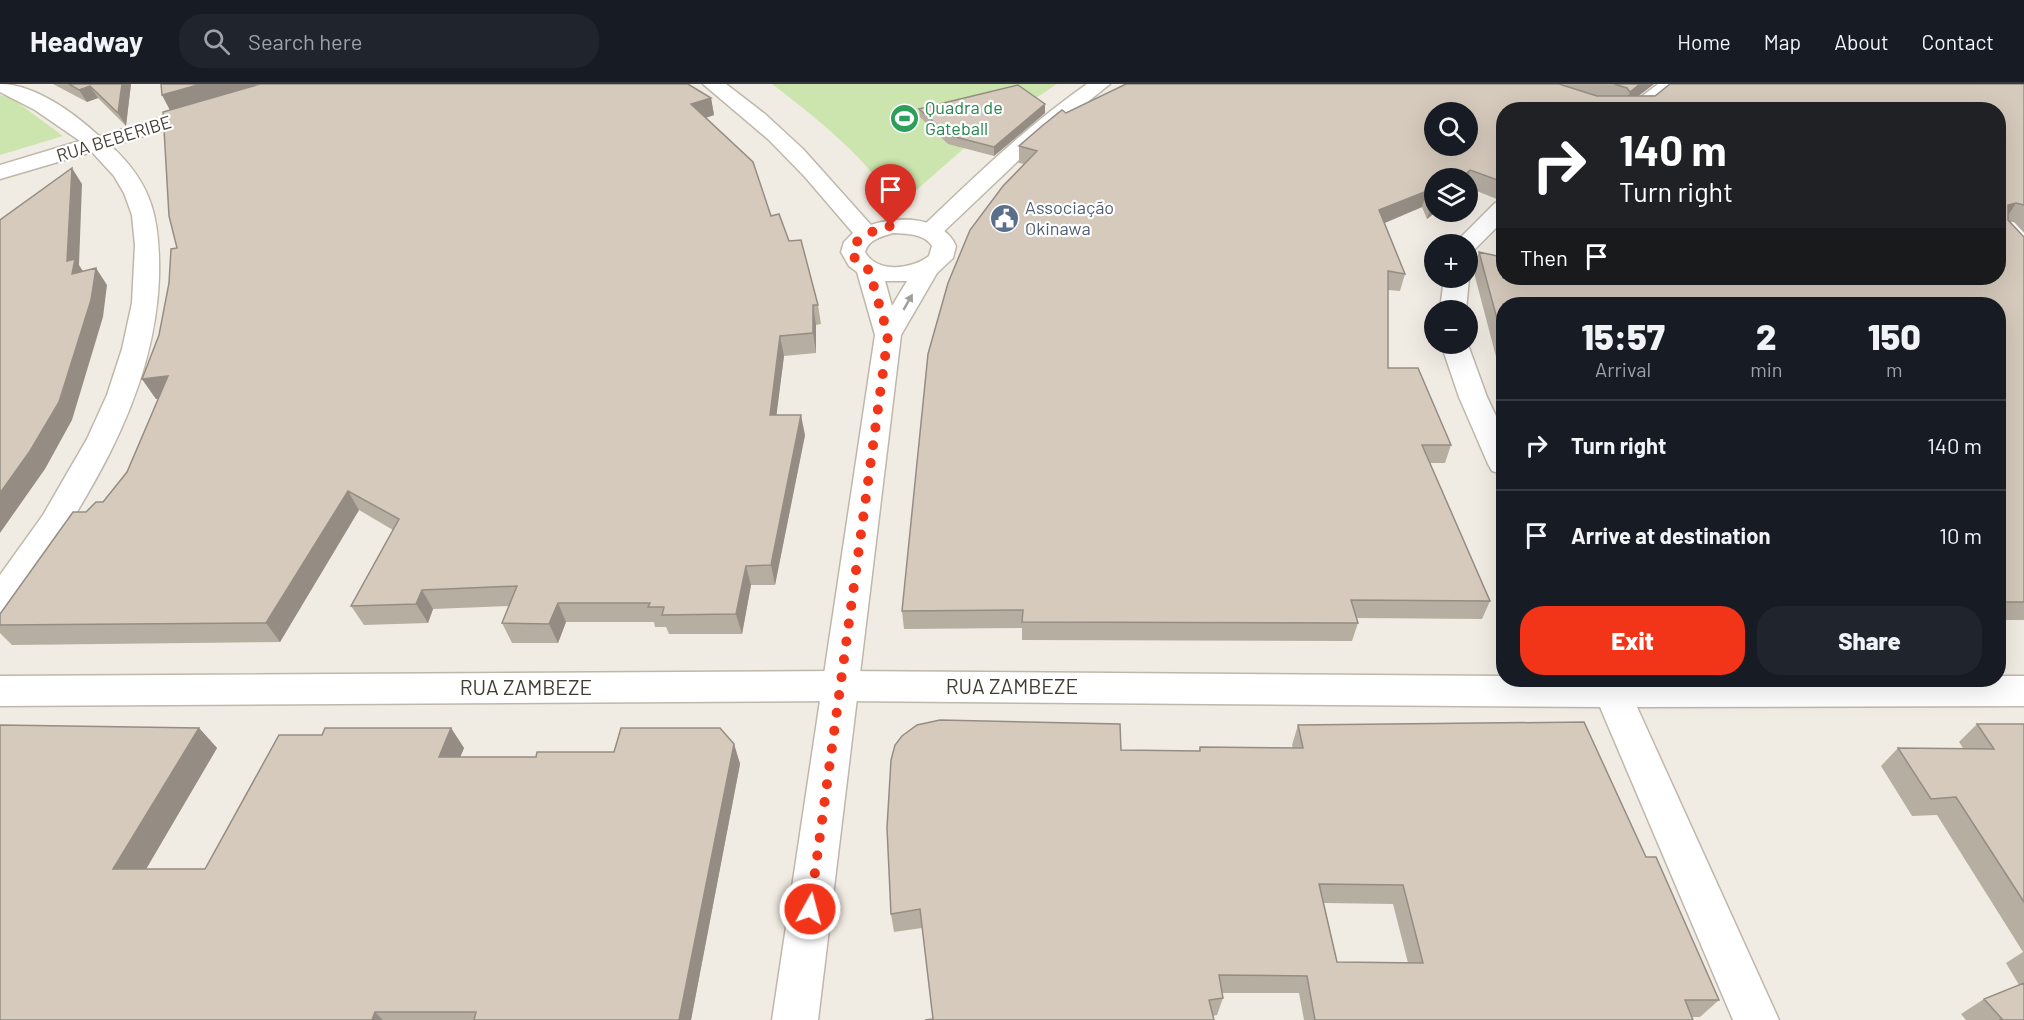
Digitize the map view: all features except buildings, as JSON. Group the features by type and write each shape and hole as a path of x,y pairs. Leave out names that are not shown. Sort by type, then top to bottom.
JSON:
{"street":[{"path":"0,84 26,96 79,130 96,144 128,179 144,214 148,285 132,363 114,413 83,475 47,536 0,601"},
{"path":"713,84 750,110 790,146 866,234"},
{"path":"930,232 1017,149 1072,103 1100,84"},
{"path":"1645,102 1671,84"},
{"name":"RUA BEBERIBE","path":"0,172 230,104"},
{"path":"1476,234 1496,215"},
{"path":"905,226 930,232 939,238 944,246 943,254 937,262 927,268 898,275 869,270 853,257 853,249 857,241 878,229 905,226"},
{"path":"2009,229 2024,249"},
{"path":"795,1020 888,335 927,268"},
{"path":"869,270 888,335"},
{"path":"1458,354 1473,397 1496,448"},
{"name":"RUA ZAMBEZE","path":"0,691 839,686 1496,686"},
{"path":"1610,687 1666,819 1756,1011"},
{"name":"RUA ZAMBEZE","path":"1693,687 2024,691"}],"green space":[{"name":"Quadra de Gateball","path":"772,84 1057,84 977,137 898,206 856,155"},
{"path":"0,95 13,99 63,136 0,155"}],"place":[{"name":"Quadra de Gateball","path":"904,118"},
{"name":"Associação Okinawa","path":"1004,218"}],"route":[{"path":"810,909 888,335 869,270 853,257 853,249 857,241 866,234 891,226"}]}
